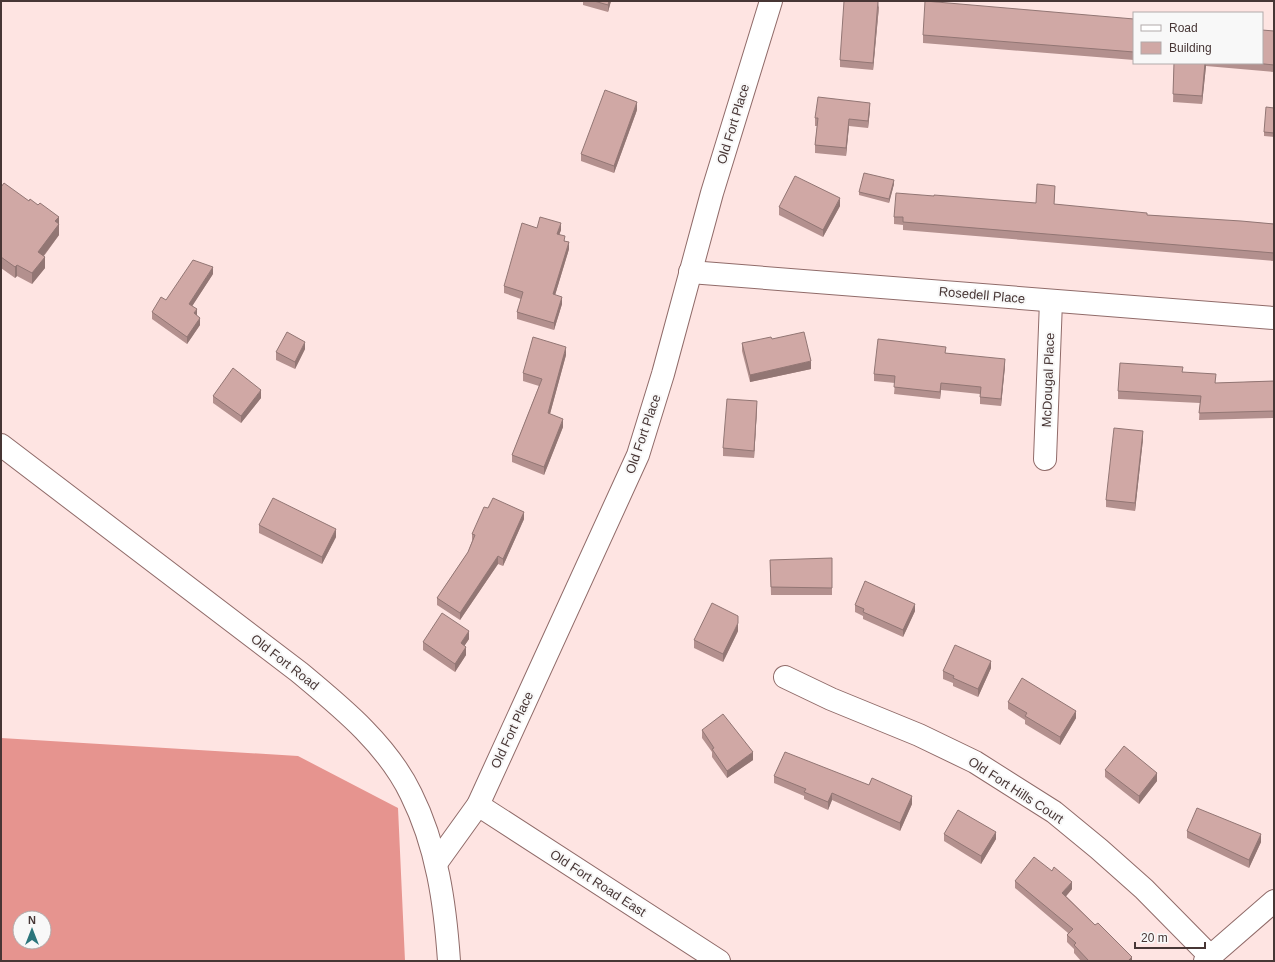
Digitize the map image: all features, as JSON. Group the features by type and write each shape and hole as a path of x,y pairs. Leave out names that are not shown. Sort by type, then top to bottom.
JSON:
{"street":[{"name":"Old Fort Place","path":"436,862 478,805 638,455 712,193 771,1"},
{"name":"Rosedell Place","path":"690,272 1274,318"},
{"name":"McDougal Place","path":"1045,459 1051,301"},
{"name":"Old Fort Road","path":"1,445 299,672 355,720 385,754 411,793 436,862 445,914 449,961"},
{"name":"Old Fort Hills Court","path":"785,677 831,699 918,735 975,762 1054,812 1099,848 1144,889 1208,959"},
{"name":"Old Fort Road East","path":"478,805 719,961"},
{"path":"1208,959 1274,901"}],"shaded area":[{"path":"1,738 298,756 398,808 405,961 1,961"}],"building":[{"path":"594,1 609,1 608,5"},
{"path":"844,1 878,1 873,63 840,60"},
{"path":"925,1 1133,19 1133,52 923,35"},
{"path":"1263,30 1274,31 1274,65 1263,64"},
{"path":"1174,64 1205,64 1202,96 1173,94"},
{"path":"605,90 637,102 614,166 581,154"},
{"path":"818,97 870,103 868,121 849,119 846,148 815,145 818,118 815,118"},
{"path":"1266,107 1274,108 1274,133 1264,132"},
{"path":"864,173 894,180 889,199 859,192"},
{"path":"795,176 840,198 823,230 779,207"},
{"path":"4,183 29,201 30,199 38,205 40,203 59,217 55,221 59,224 38,252 45,257 32,273 17,265 15,267 1,257 1,187"},
{"path":"1037,184 1055,186 1054,204 1147,213 1147,215 1274,224 1274,253 903,222 903,217 894,217 896,193 1036,203"},
{"path":"540,217 561,223 557,234 565,236 564,241 569,242 553,294 562,297 554,323 517,312 523,292 504,286 522,223 537,228"},
{"path":"193,260 213,267 189,304 197,309 194,313 200,318 187,337 152,312 161,297 166,300"},
{"path":"287,332 305,342 295,362 276,352"},
{"path":"804,332 811,361 750,375 742,343 771,337 772,339"},
{"path":"533,337 566,347 548,413 563,419 544,467 512,455 542,379 523,373"},
{"path":"878,339 946,347 945,353 1005,359 1001,399 980,397 981,387 941,383 940,392 894,387 895,376 874,374"},
{"path":"1120,363 1183,367 1182,372 1216,374 1215,383 1274,381 1274,411 1199,413 1201,396 1118,391"},
{"path":"233,368 261,390 241,416 213,396"},
{"path":"727,399 757,401 754,451 723,448"},
{"path":"1114,428 1143,431 1135,503 1106,500"},
{"path":"273,498 336,529 322,557 259,525"},
{"path":"493,498 524,512 503,559 498,556 460,613 437,598 468,552 475,535 472,534 484,507 488,508"},
{"path":"832,558 832,588 771,587 770,560"},
{"path":"865,581 915,604 903,630 863,612 864,609 855,605"},
{"path":"712,603 738,616 738,623 723,654 694,640"},
{"path":"442,613 469,631 461,643 466,647 455,664 423,642"},
{"path":"955,645 991,661 978,689 953,678 954,676 943,671"},
{"path":"1022,678 1076,711 1060,737 1025,716 1027,713 1008,702"},
{"path":"723,714 753,752 727,771 712,749 714,748 702,730"},
{"path":"1124,746 1157,773 1139,796 1105,770"},
{"path":"785,752 869,785 872,778 912,796 900,823 832,793 828,802 804,792 806,789 774,776"},
{"path":"1197,808 1261,834 1249,860 1187,831"},
{"path":"958,810 996,832 981,856 944,834"},
{"path":"1034,857 1052,871 1054,867 1072,882 1062,893 1095,925 1098,923 1132,957 1128,961 1089,961 1074,945 1076,943 1067,935 1073,929 1015,881"}]}
